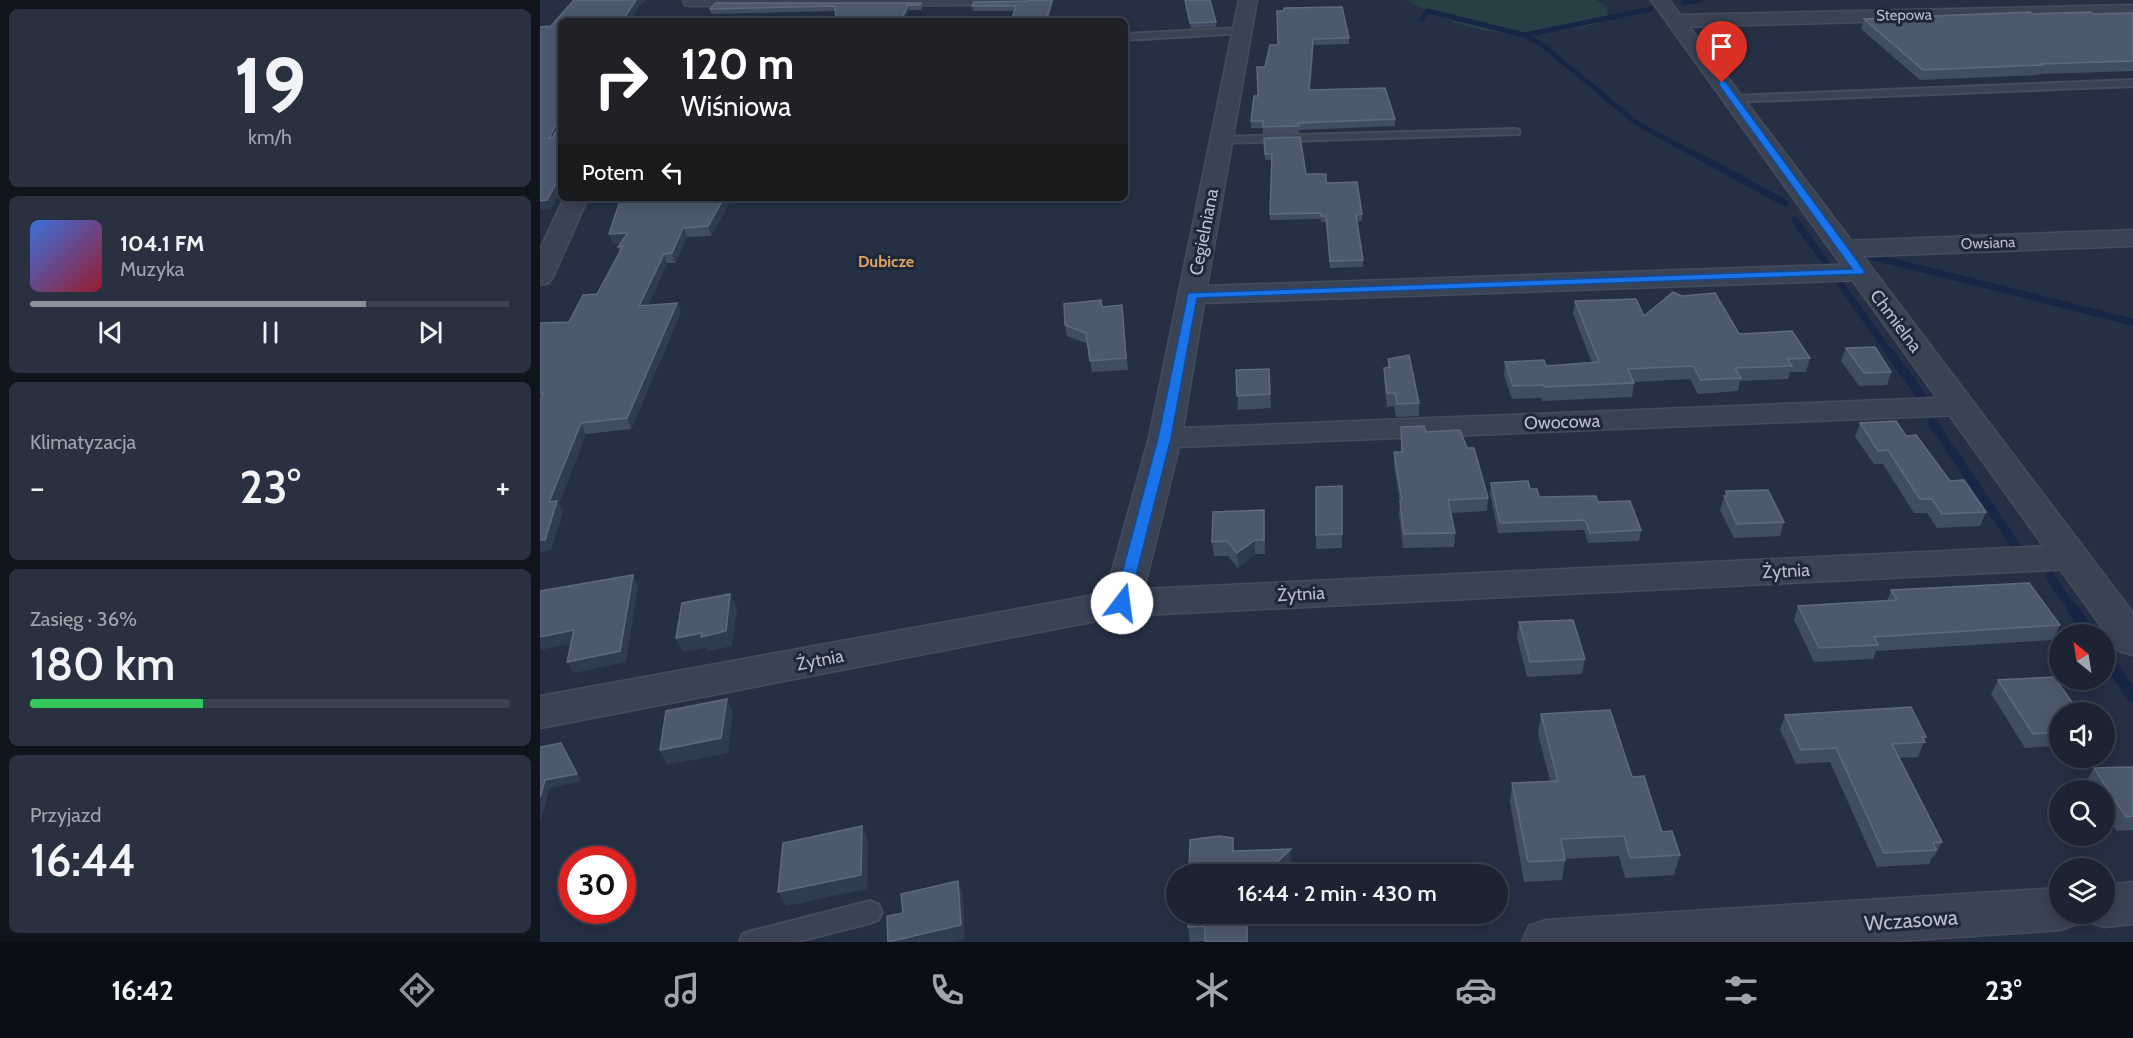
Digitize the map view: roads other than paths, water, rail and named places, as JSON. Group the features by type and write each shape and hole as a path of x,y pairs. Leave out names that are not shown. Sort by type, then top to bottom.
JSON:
{"street":[{"path":"678,14 691,0 1021,0"},
{"name":"Cegielniana","path":"1122,603 1165,438 1248,0"},
{"name":"Stepowa","path":"1668,11 2133,10"},
{"name":"Chmielna","path":"1668,11 2133,641"},
{"path":"540,277 575,201"},
{"name":"Owsiana","path":"1844,249 2133,238"},
{"path":"1192,295 1860,272"},
{"name":"Owocowa","path":"1165,438 1959,406"},
{"name":"Żytnia","path":"540,712 1122,603 2071,557"},
{"path":"2115,905 2133,903"},
{"name":"Wczasowa","path":"1546,942 1846,933 2049,910"}],"lane":[{"path":"1128,37 1241,31"},
{"path":"1733,99 2133,83"},
{"path":"1221,140 1515,132"},
{"path":"752,942 870,912"}],"waterway":[{"path":"1683,3 1699,0"},
{"path":"1524,35 1651,9"},
{"path":"1422,19 1428,11 1524,35"},
{"path":"1524,35 1541,44 1638,124 1697,156"},
{"path":"1695,154 1785,203"},
{"path":"1795,220 1828,266"},
{"path":"1874,257 2133,322"},
{"path":"1841,285 1892,356"},
{"path":"1891,354 1922,397"},
{"path":"1932,422 2016,546"},
{"path":"2050,577 2075,612"},
{"path":"2074,611 2083,624"},
{"path":"2115,671 2133,696"}],"district":[{"name":"Dubicze","path":"886,261"}]}
